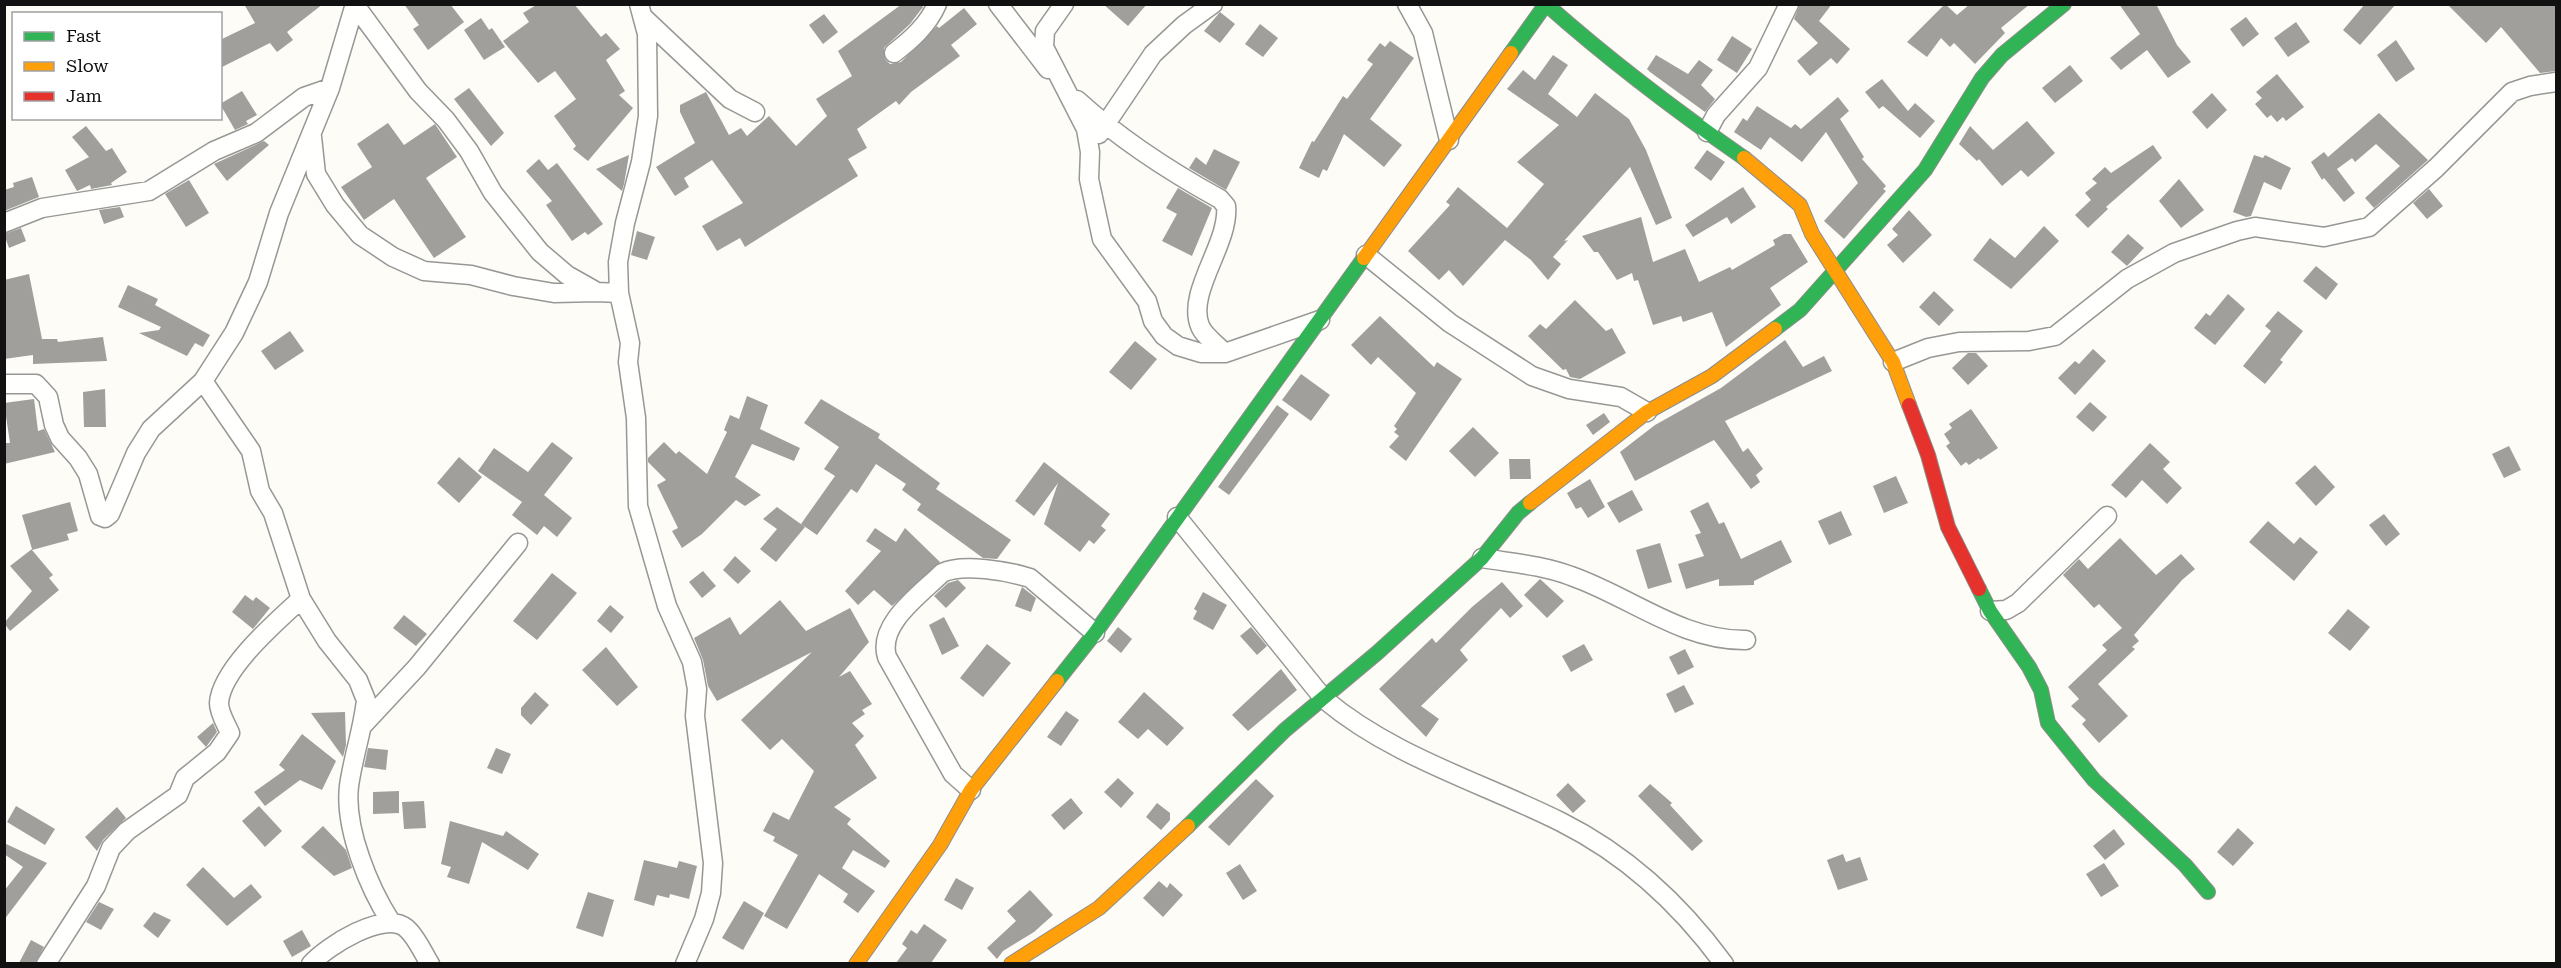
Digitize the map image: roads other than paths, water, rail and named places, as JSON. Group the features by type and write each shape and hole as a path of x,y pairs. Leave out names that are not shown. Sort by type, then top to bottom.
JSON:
{"street":[{"path":"894,53 911,40 933,13 937,4"},
{"path":"998,4 1063,88 1105,126 1166,170 1221,199 1226,206 1225,225 1197,307 1200,327 1225,353"},
{"path":"1064,4 1045,31 1044,47 1086,129 1090,152 1089,179 1102,239 1147,300 1153,321 1164,336 1178,346 1201,353 1225,353 1320,320"},
{"path":"1090,152 1153,54 1213,4"},
{"path":"1407,4 1423,33 1449,140"},
{"path":"856,963 940,845 971,790 1095,633 1546,4 1605,56 1751,162 1800,205 1812,234 1893,363 1928,455 1948,527 1990,611 2029,667 2041,690 2048,723 2094,780 2185,866 2208,892"},
{"path":"1707,132 1716,115 1758,68 1790,4"},
{"path":"1011,963 1099,908 1195,819 1285,729 1324,699 1482,558 1518,513 1647,412 1712,376 1758,344 1800,310 1925,170 1982,78 2002,55 2064,4"},
{"path":"4,384 36,384 48,397 54,425 60,438 78,458 88,474 100,516 105,518 110,514 136,453 151,429 203,381 234,333 258,282 279,213 330,88 355,5"},
{"path":"355,5 403,72 463,143 514,222 549,260 567,275 597,292"},
{"path":"642,11 730,99 755,112"},
{"path":"642,11 648,53 648,116 641,162 625,223 618,262 619,293 630,343 628,362 636,418 638,506 667,606 692,662 698,689 695,716 713,863 711,893 707,910 685,963"},
{"path":"1893,363 1928,348 1959,342 2029,341 2055,336 2127,279 2174,253 2237,231 2255,227 2324,237 2369,227 2436,168 2512,92 2530,86 2556,82"},
{"path":"4,223 42,208 149,191 214,151 256,133 304,97 330,88"},
{"path":"312,135 316,174 335,205 360,235 393,257 424,271 471,274 513,286 555,293 619,293"},
{"path":"1366,255 1450,322 1532,376 1569,389 1621,397 1647,412"},
{"path":"203,381 250,451 260,491 273,513 301,599 327,641 362,687 366,700 349,785 350,814 371,883 391,922"},
{"path":"1990,611 2006,610 2018,603 2107,516"},
{"path":"1177,518 1324,699 1349,720 1421,760 1563,823 1630,864 1681,912 1724,963"},
{"path":"361,727 417,667 518,543"},
{"path":"1482,558 1532,565 1571,575 1709,638 1746,640"},
{"path":"971,790 953,774 887,657 884,646 885,636 895,621 942,573 952,568 963,568 1018,574 1030,578 1095,633"},
{"path":"46,963 96,886 111,848 127,831 178,795 185,778 223,744 230,733 219,704 224,685 258,638 301,599"},
{"path":"311,963 335,944 354,933 391,922 408,929 430,963"}]}
